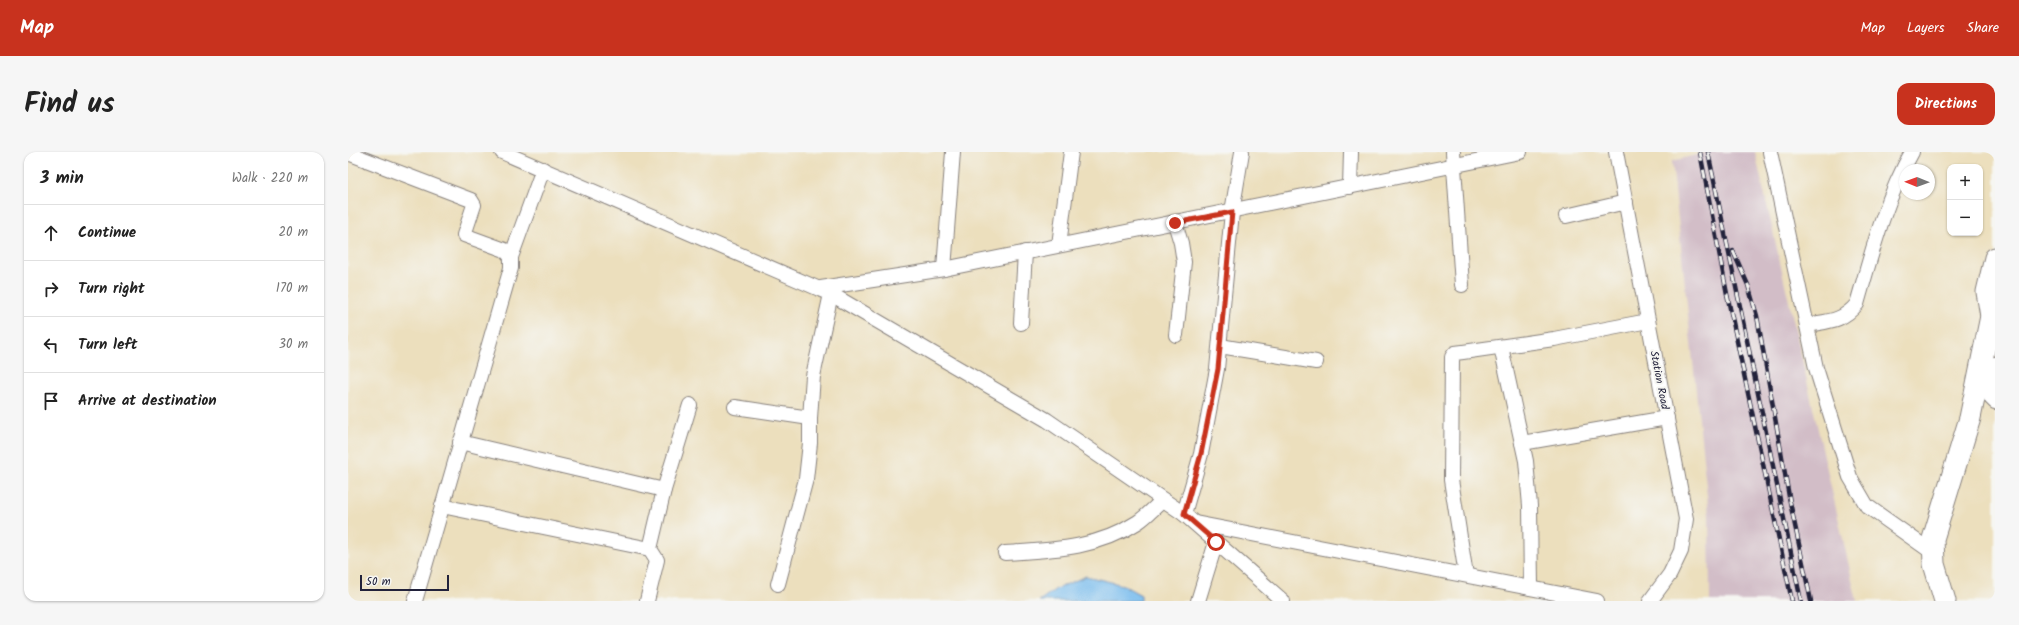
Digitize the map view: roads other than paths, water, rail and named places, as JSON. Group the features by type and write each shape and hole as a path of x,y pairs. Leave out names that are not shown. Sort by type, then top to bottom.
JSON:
{"highway":[{"path":"1944,601 1934,564 1932,552 1933,539 1955,470 1987,398 1993,310 1987,292 1995,260"}],"street":[{"path":"502,152 826,291 1047,420 1189,518 1283,601"},
{"path":"944,269 953,152"},
{"path":"1059,245 1071,152"},
{"path":"1189,518 1210,415 1220,346 1232,212 1242,152"},
{"path":"1350,187 1351,152"},
{"path":"826,291 1232,212 1350,187 1453,159 1520,152"},
{"name":"Station Road","path":"1616,152 1686,519 1681,551 1670,574 1650,601"},
{"path":"1770,152 1816,368 1850,477 1867,506 1932,552"},
{"path":"1807,325 1835,320 1849,314 1856,304 1883,217 1900,174 1912,152"},
{"path":"348,153 471,200 474,205 464,236 505,250 511,257"},
{"path":"1453,159 1462,285"},
{"path":"415,601 511,268 511,257 543,169"},
{"path":"1566,216 1626,202"},
{"path":"1175,223 1182,243 1184,262 1176,335"},
{"path":"1021,323 1025,252"},
{"path":"778,584 806,479 810,443 813,376 826,291"},
{"path":"1466,575 1451,480 1452,357 1456,353 1501,347 1648,321"},
{"path":"1220,346 1316,362"},
{"path":"1501,347 1526,461 1530,506 1531,588"},
{"path":"1987,398 1995,364"},
{"path":"647,601 657,560 650,549 664,490 690,405"},
{"path":"735,407 810,418"},
{"path":"1522,443 1667,418"},
{"path":"460,442 664,490"},
{"path":"1005,553 1062,549 1106,539 1139,521 1163,500"},
{"path":"442,506 650,549"},
{"path":"1189,518 1598,601"},
{"path":"1198,601 1216,542"}],"water":[{"path":"1086,576 1123,585 1141,595 1141,601 1039,601 1056,589"}],"railway":[{"path":"1700,152 1727,294 1792,601"},
{"path":"1708,152 1801,601"},
{"path":"1733,251 1748,285 1757,316 1790,502 1811,601"}]}
